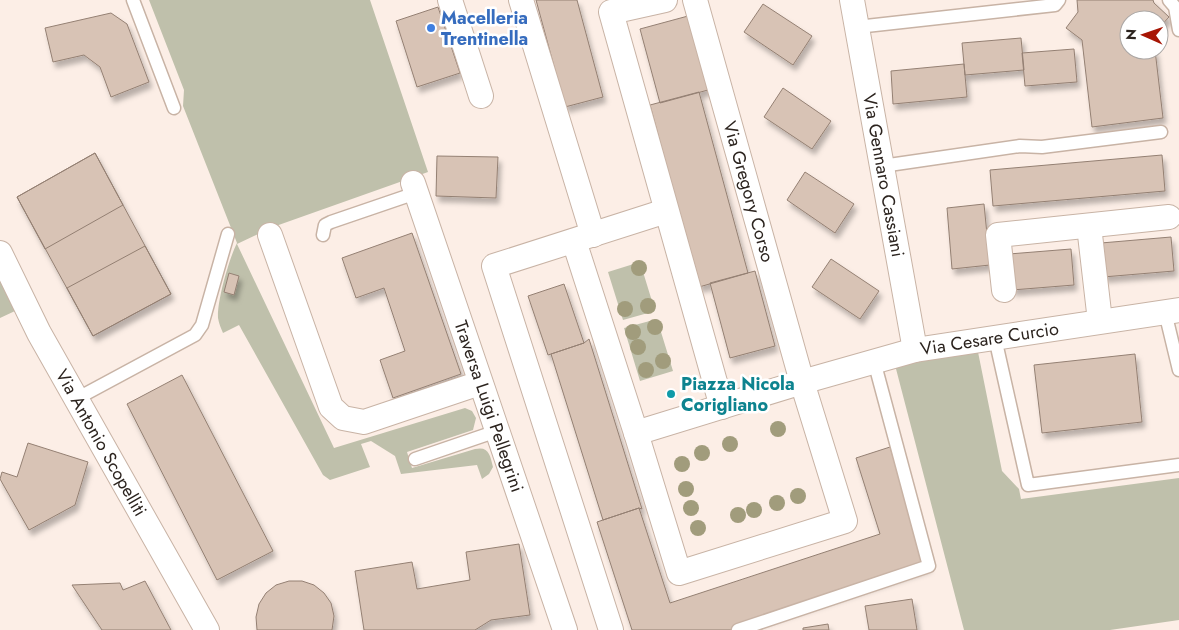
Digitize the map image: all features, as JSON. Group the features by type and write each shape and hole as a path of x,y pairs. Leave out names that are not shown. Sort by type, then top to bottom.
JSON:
{"street":[{"path":"450,0 481,96"},
{"path":"522,0 583,238 636,433 679,573 845,521 802,382 636,433"},
{"path":"665,0 611,12 722,407"},
{"name":"Via Gregory Corso","path":"695,0 802,382"},
{"name":"Via Gennaro Cassiani","path":"852,0 915,350"},
{"name":"Traversa Luigi Pellegrini","path":"414,188 565,630"},
{"path":"611,630 494,266 666,211"},
{"path":"1004,290 998,235 1169,217"},
{"path":"1089,226 1100,321"},
{"path":"270,235 331,407 344,418 364,422 480,383"},
{"name":"Via Antonio Scopelliti","path":"0,253 39,333 207,630"},
{"name":"Via Cesare Curcio","path":"802,382 915,350 1172,311"}],"lane":[{"path":"133,0 174,108"},
{"path":"857,27 1055,4 1059,0"},
{"path":"1168,0 1175,7 1179,30"},
{"path":"882,166 1020,146 1042,147 1161,132"},
{"path":"323,235 325,225 414,188"},
{"path":"76,399 195,335 202,325 228,234"},
{"path":"1172,311 1179,370"},
{"path":"995,338 1028,485 1179,464"},
{"path":"738,630 929,566 874,361"},
{"path":"415,459 497,431"}],"green space":[{"path":"149,0 370,0 428,172 273,227 237,244 334,448 465,408 472,411 476,418 473,430 407,452 412,468 475,449 486,450 490,455 493,467 489,474 482,479 477,465 401,474 395,456 371,441 361,444 370,467 330,480 323,475 239,325 223,333 218,318 219,301 227,269 237,243 183,106 184,90"},
{"path":"640,262 655,311 623,320 608,272"},
{"path":"0,278 15,311 0,318"},
{"path":"657,319 673,371 640,381 624,328"},
{"path":"978,352 1002,471 1019,489 1021,499 1179,478 1179,620 1110,630 964,630 895,365"}],"building":[{"path":"536,0 577,0 603,97 565,107"},
{"path":"1077,0 1153,0 1162,10 1119,10 1119,60 1156,60 1163,118 1092,127 1082,40 1066,28 1078,12"},
{"path":"763,4 812,36 793,65 744,32"},
{"path":"438,7 460,73 417,87 396,21"},
{"path":"111,13 127,24 149,82 111,97 100,67 84,55 53,62 45,28"},
{"path":"688,16 708,90 660,103 640,29"},
{"path":"1021,38 1024,70 965,75 962,43"},
{"path":"1074,49 1077,82 1025,86 1022,53"},
{"path":"964,64 967,97 893,104 891,71"},
{"path":"783,88 831,121 812,149 764,117"},
{"path":"699,92 748,273 699,287 650,105"},
{"path":"95,153 171,294 93,336 17,197"},
{"path":"95,153 123,205 45,249 17,197"},
{"path":"1162,155 1165,191 993,206 990,170"},
{"path":"437,156 498,157 496,198 436,196"},
{"path":"805,172 854,204 835,233 787,200"},
{"path":"984,204 990,265 952,269 947,208"},
{"path":"412,233 461,374 393,398 380,360 405,351 384,288 356,298 342,258"},
{"path":"1171,237 1174,271 1103,277 1101,243"},
{"path":"145,246 171,294 93,336 67,288"},
{"path":"1071,249 1074,285 1012,290 1009,254"},
{"path":"831,259 879,291 860,319 812,287"},
{"path":"755,271 775,346 730,358 710,283"},
{"path":"229,273 239,276 234,295 224,292"},
{"path":"564,284 584,343 548,355 528,296"},
{"path":"589,339 642,509 639,508 603,520 551,354 584,343"},
{"path":"1135,354 1142,422 1042,433 1034,365"},
{"path":"182,375 273,551 217,580 127,404"},
{"path":"28,443 88,462 75,505 29,530 0,479 2,472 17,477"},
{"path":"890,447 928,566 731,630 632,630 597,522 639,508 670,603 880,534 856,458"},
{"path":"519,544 530,615 491,620 475,630 364,630 355,571 412,562 417,589 470,580 466,552"},
{"path":"145,581 171,630 102,630 72,585 120,583 123,590"},
{"path":"289,581 302,581 314,585 324,593 331,603 334,616 332,630 257,630 256,617 259,604 266,593 276,585"},
{"path":"912,599 917,630 869,630 865,606"},
{"path":"828,624 829,630 803,630 803,628"}],"place":[{"name":"Macelleria Trentinella","path":"431,28"},
{"name":"Piazza Nicola Corigliano","path":"671,394"}]}
